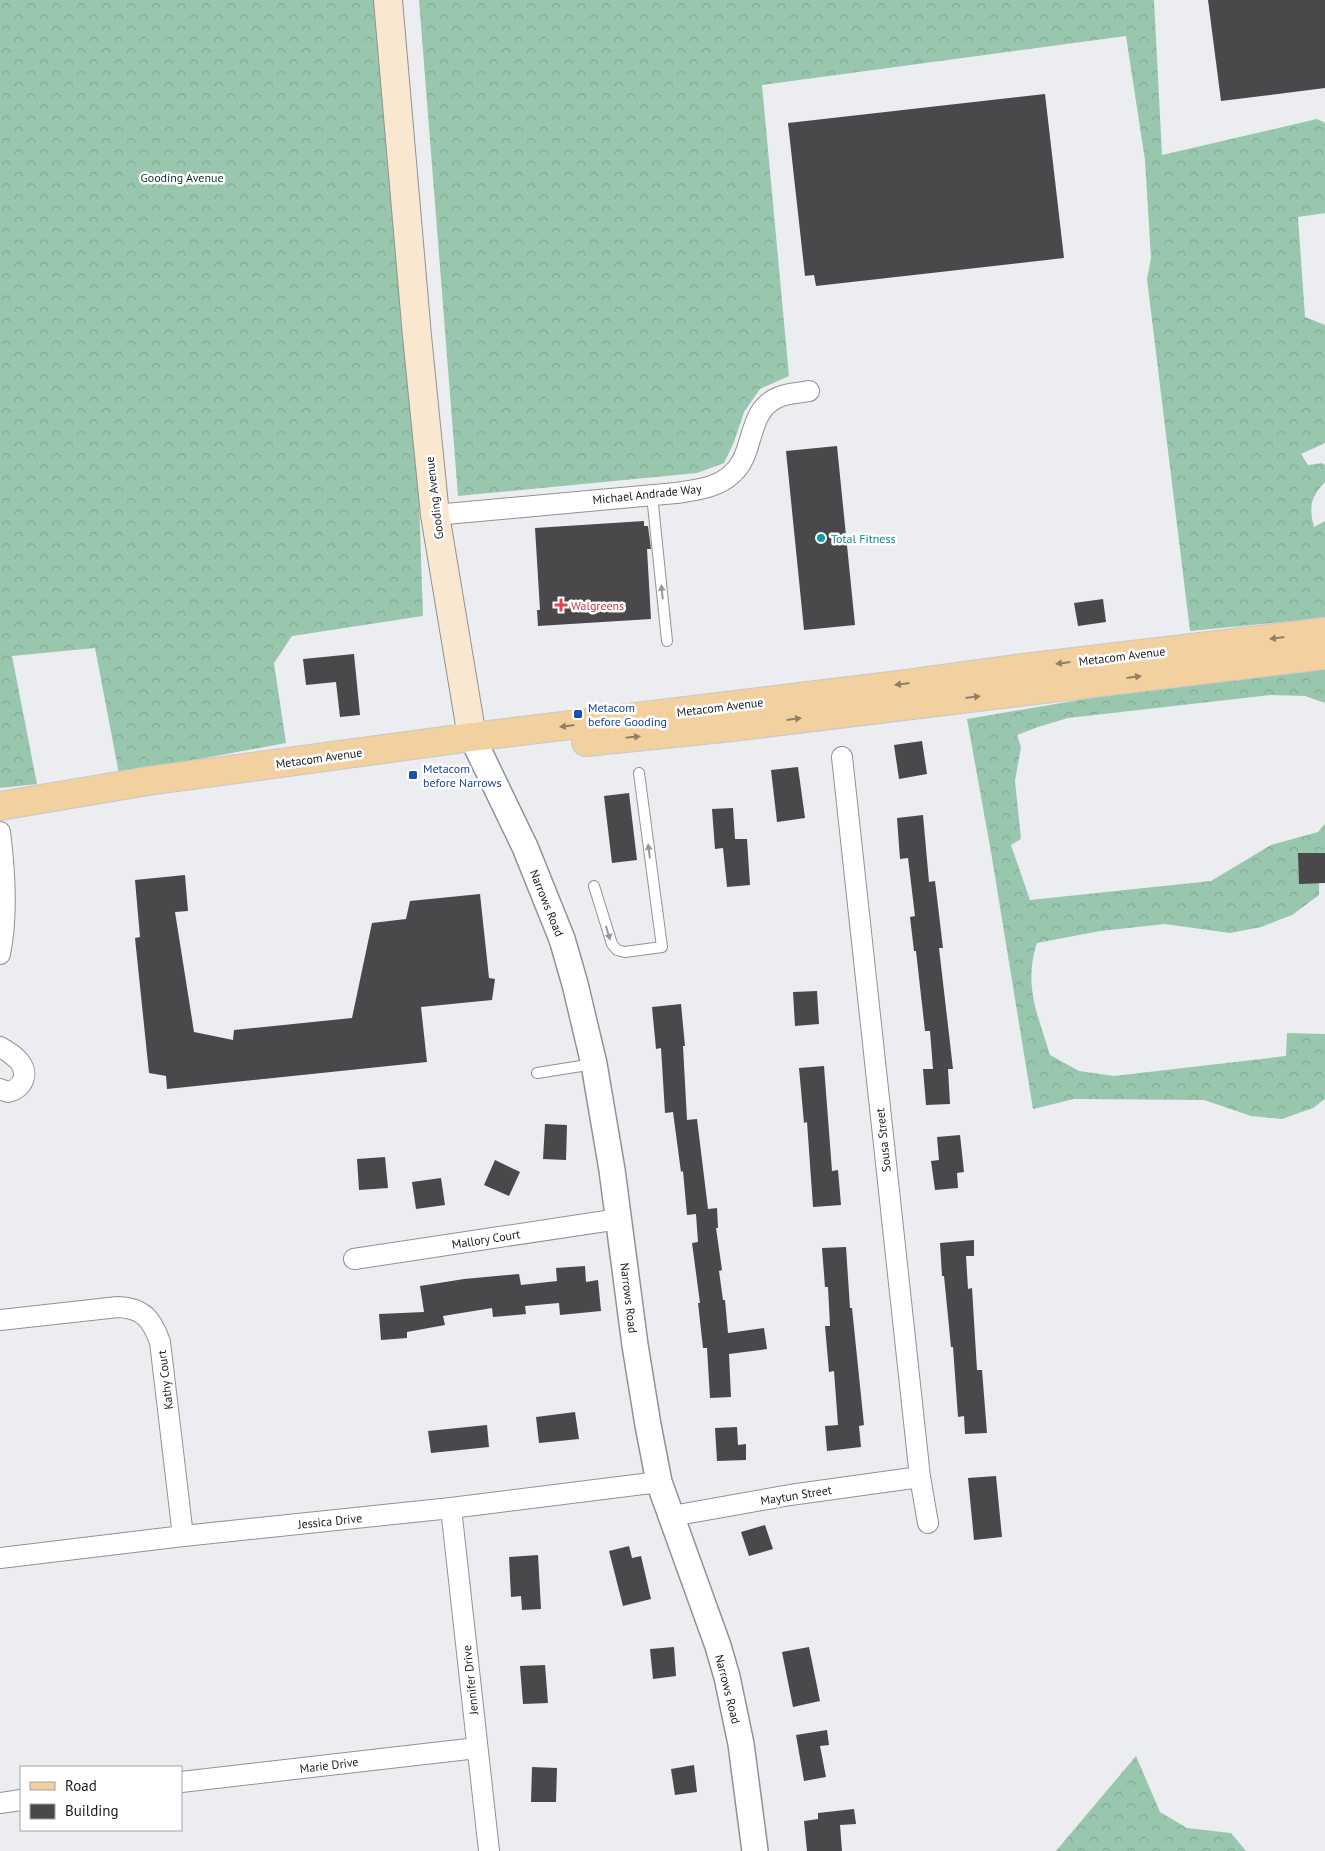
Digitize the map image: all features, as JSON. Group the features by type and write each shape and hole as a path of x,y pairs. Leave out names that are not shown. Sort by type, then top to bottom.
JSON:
{"main road":[{"name":"Gooding Avenue","path":"388,0 417,336 435,515 476,745"},
{"name":"Metacom Avenue","path":"0,806 28,800 355,758 476,745 723,728 1184,660 1325,632"},
{"name":"Metacom Avenue","path":"1184,660 1325,654"},
{"name":"Metacom Avenue","path":"175,782 319,773 476,745"}],"street":[{"name":"Michael Andrade Way","path":"435,515 652,495 713,486 732,475 739,468 758,414 767,404 779,396 809,391"},
{"name":"Narrows Road","path":"476,745 525,846 562,939 575,984 594,1064 612,1170 635,1345 659,1482 727,1677 741,1744 755,1851"},
{"name":"Sousa Street","path":"842,757 920,1477 928,1523"},
{"path":"0,832 4,879 4,926 0,954"},
{"path":"0,1047 10,1052 21,1063 24,1079 16,1089 8,1092 0,1089"},
{"name":"Mallory Court","path":"354,1260 619,1219"},
{"name":"Kathy Court","path":"0,1320 118,1307 129,1307 147,1316 155,1328 160,1342 183,1536"},
{"name":"Maytun Street","path":"672,1516 790,1494 920,1477"},
{"name":"Jessica Drive","path":"0,1558 183,1536 451,1508 659,1482"},
{"name":"Jennifer Drive","path":"451,1508 488,1851"},
{"name":"Marie Drive","path":"182,1782 477,1748"},
{"path":"0,1803 20,1800"}],"lane":[{"path":"652,495 667,641"},
{"path":"594,886 612,944 617,950 625,952 662,947 639,773"},
{"path":"537,1073 594,1064"}],"green space":[{"path":"0,0 374,0 419,499 423,616 292,636 274,663 286,743 119,774 95,648 12,656 37,784 0,788"},
{"path":"419,0 1154,0 1162,155 1317,119 1325,123 1325,213 1298,217 1305,317 1325,325 1325,443 1301,454 1308,465 1322,463 1325,465 1325,482 1316,493 1311,508 1314,527 1325,521 1325,618 1190,631 1147,279 1151,258 1145,160 1126,36 762,85 789,376 760,389 744,412 734,442 724,463 697,473 458,496"},
{"path":"1325,658 1325,703 1305,696 1271,695 1068,718 1017,735 1021,747 1015,781 1021,839 1011,845 1030,900 1211,881 1271,845 1318,832 1325,824 1325,864 1319,880 1319,895 1292,915 1261,927 1230,933 1165,924 1100,931 1037,943 1031,973 1037,1013 1050,1055 1079,1071 1114,1076 1286,1056 1287,1033 1325,1034 1325,1099 1313,1108 1282,1119 1251,1116 1204,1100 1074,1099 1033,1109 967,719"},
{"path":"1136,1756 1160,1812 1187,1828 1231,1833 1246,1851 1056,1851"}],"building":[{"path":"1208,0 1325,0 1325,88 1221,101"},
{"path":"1045,94 1064,258 816,286 814,275 805,276 788,123"},
{"name":"Total Fitness","path":"837,446 855,625 804,630 786,451"},
{"path":"644,521 644,526 648,526 651,549 647,549 651,619 538,626 537,610 540,610 535,528"},
{"path":"1103,599 1106,622 1078,626 1074,603"},
{"path":"354,654 360,715 340,717 336,682 306,685 303,659"},
{"path":"922,741 927,774 899,779 894,745"},
{"path":"798,767 805,818 777,822 771,770"},
{"path":"629,793 637,860 612,863 604,796"},
{"path":"733,808 735,839 747,839 750,885 727,887 723,848 715,849 712,809"},
{"path":"923,815 929,882 935,881 943,948 939,948 953,1069 948,1069 950,1104 926,1105 923,1069 933,1069 930,1031 925,1031 916,951 914,951 910,917 915,916 908,858 900,859 897,818"},
{"path":"1298,853 1325,853 1325,883 1299,884"},
{"path":"185,875 188,911 175,912 194,1032 233,1040 234,1030 352,1018 372,923 406,919 410,901 480,894 489,978 495,979 492,1000 421,1007 427,1062 167,1089 166,1076 149,1073 135,938 140,937 135,880"},
{"path":"817,991 819,1024 795,1026 793,992"},
{"path":"681,1004 685,1046 683,1046 687,1120 697,1119 708,1209 717,1208 718,1228 716,1228 722,1270 719,1271 723,1300 725,1300 728,1333 764,1328 767,1349 729,1354 731,1397 710,1398 707,1348 703,1348 698,1303 700,1303 692,1243 698,1242 696,1214 687,1215 683,1171 681,1172 673,1112 665,1113 661,1048 656,1049 652,1007"},
{"path":"824,1066 832,1171 838,1170 841,1205 813,1207 807,1122 804,1123 799,1068"},
{"path":"545,1124 567,1125 566,1160 543,1159"},
{"path":"960,1135 964,1172 957,1173 958,1188 935,1190 931,1161 939,1160 937,1137"},
{"path":"385,1157 388,1188 359,1190 357,1159"},
{"path":"495,1160 520,1172 509,1196 484,1185"},
{"path":"441,1178 445,1205 416,1209 412,1182"},
{"path":"974,1240 974,1256 966,1256 968,1289 972,1288 977,1370 982,1370 987,1433 965,1434 964,1416 958,1417 953,1347 951,1347 944,1276 942,1276 940,1243"},
{"path":"846,1247 850,1308 852,1308 864,1425 859,1426 861,1447 827,1451 825,1426 838,1425 834,1371 829,1372 825,1326 830,1326 828,1287 825,1287 822,1248"},
{"path":"585,1266 586,1282 598,1280 601,1311 560,1315 559,1303 525,1306 526,1314 493,1317 492,1308 443,1316 445,1325 407,1332 407,1338 381,1340 379,1314 424,1312 420,1286 464,1279 519,1274 521,1285 557,1281 556,1268"},
{"path":"575,1412 579,1439 539,1443 536,1417"},
{"path":"487,1425 489,1447 431,1453 428,1431"},
{"path":"737,1427 738,1445 746,1444 746,1460 717,1461 715,1428"},
{"path":"996,1476 1002,1537 974,1540 968,1478"},
{"path":"765,1525 773,1549 749,1556 741,1532"},
{"path":"629,1546 632,1558 641,1556 651,1599 623,1606 609,1551"},
{"path":"538,1555 541,1609 522,1610 521,1596 511,1597 509,1557"},
{"path":"674,1647 676,1676 653,1679 650,1649"},
{"path":"809,1647 820,1701 793,1707 782,1652"},
{"path":"545,1665 548,1703 523,1704 520,1666"},
{"path":"827,1730 829,1745 820,1746 826,1777 804,1781 796,1735"},
{"path":"694,1765 697,1792 675,1795 671,1769"},
{"path":"532,1767 557,1768 556,1802 531,1802"},
{"path":"854,1809 856,1824 840,1825 842,1851 807,1851 804,1821 818,1819 818,1813"}],"place":[{"name":"Total Fitness","path":"821,538"},
{"name":"Walgreens","path":"561,605"},
{"name":"Metacom before Gooding","path":"578,714"},
{"name":"Metacom before Narrows","path":"413,775"}]}
